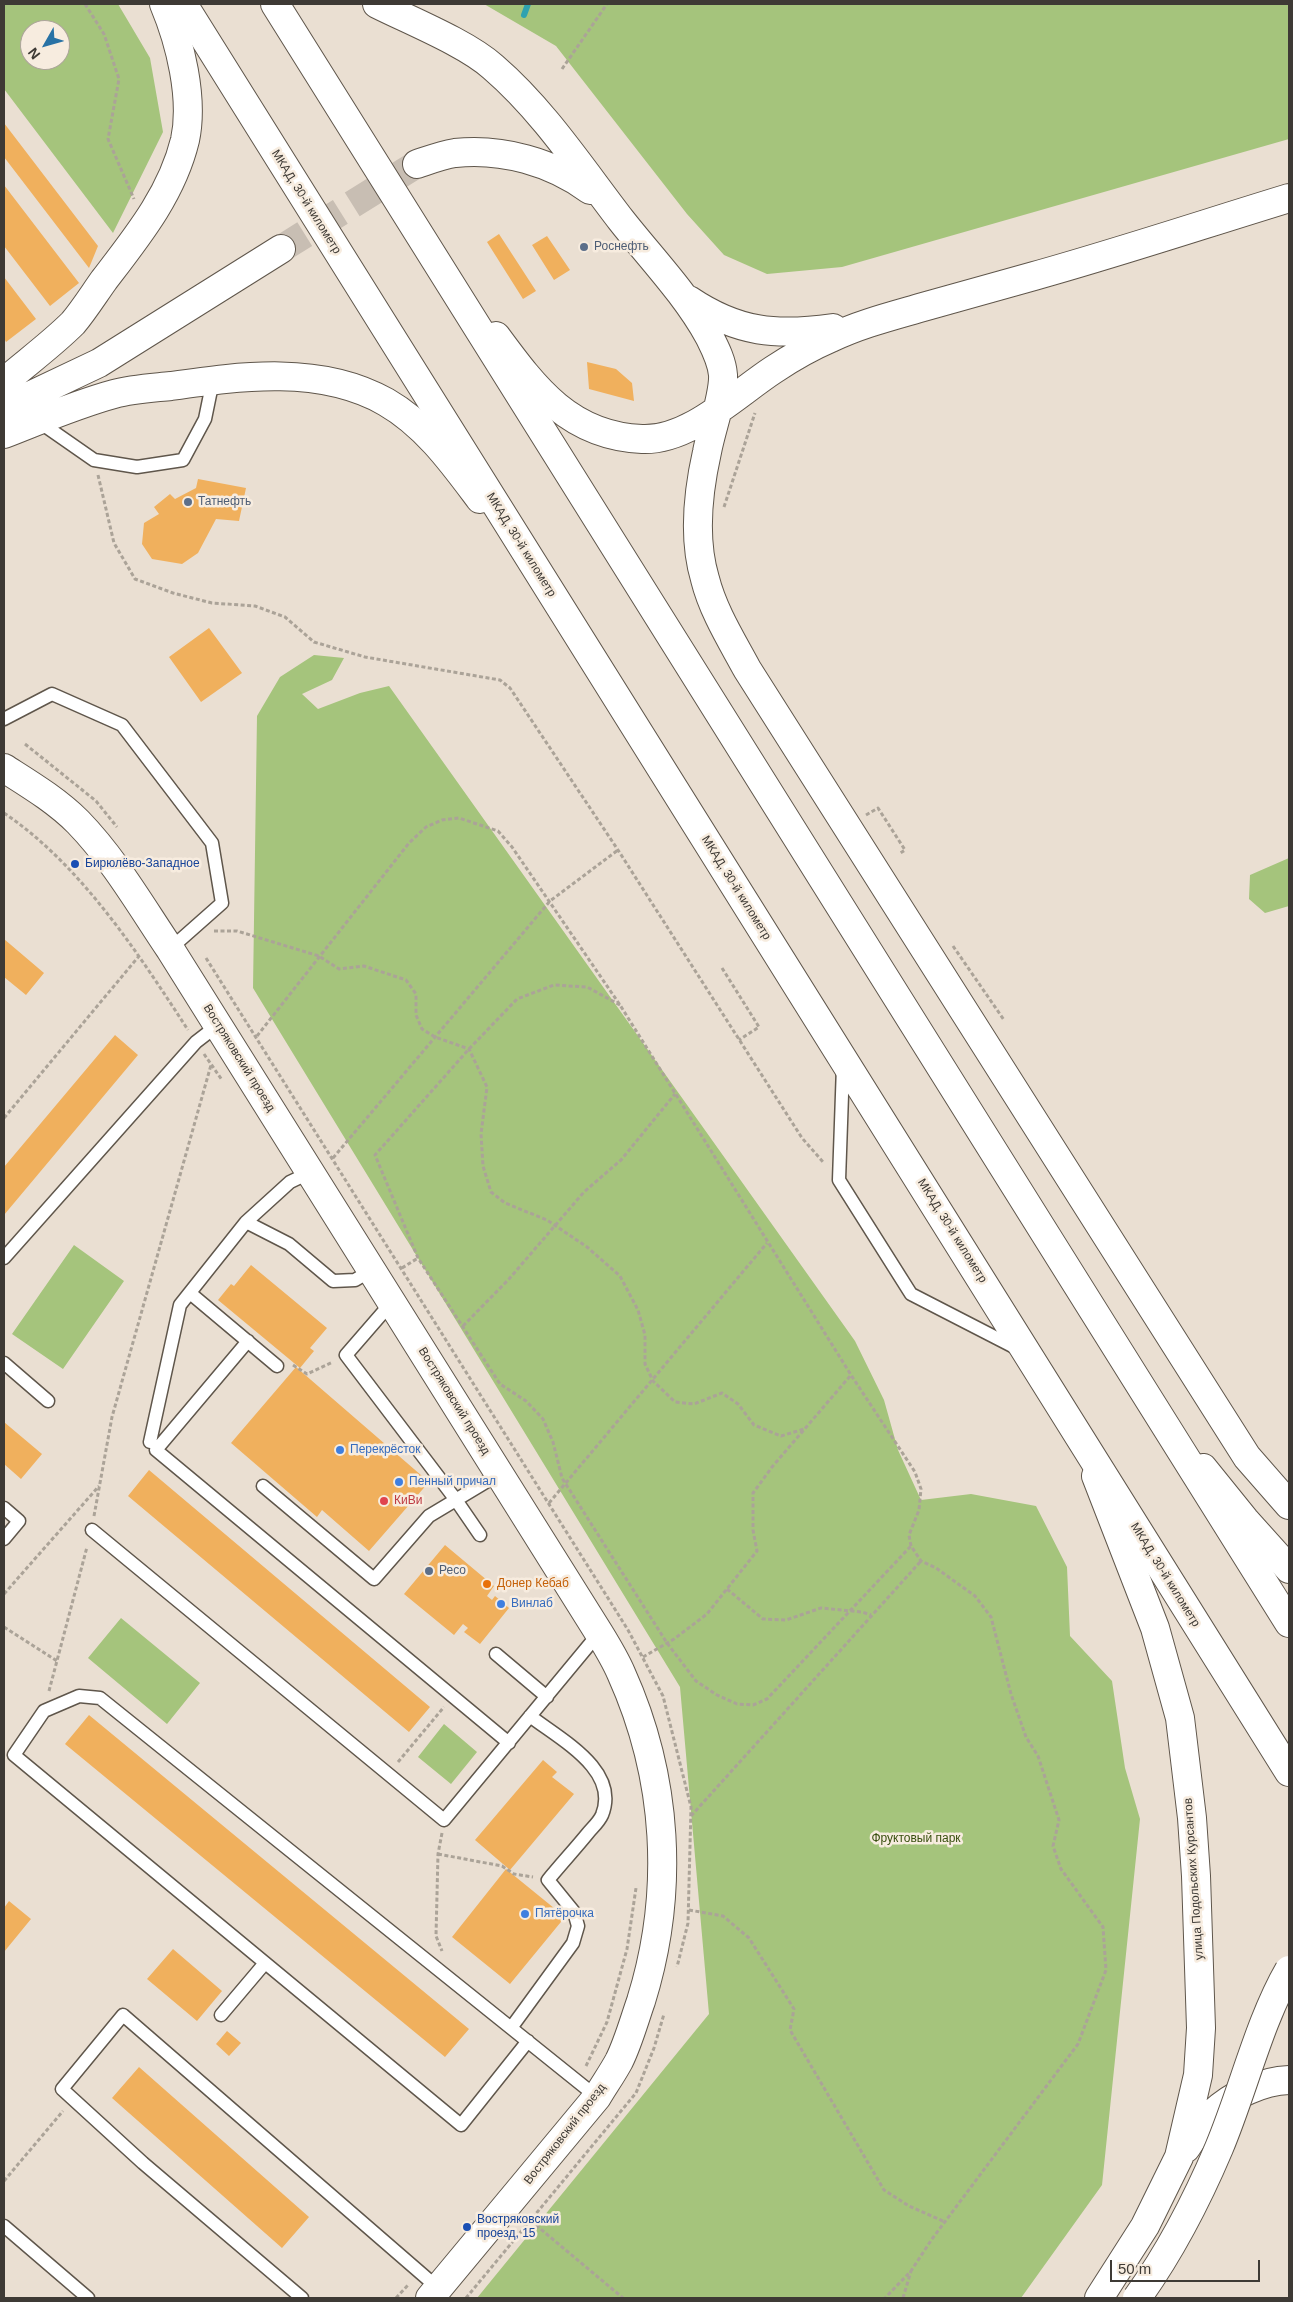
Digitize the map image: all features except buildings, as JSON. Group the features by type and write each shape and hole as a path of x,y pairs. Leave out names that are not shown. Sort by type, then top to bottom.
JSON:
{"main road":[{"path":"4,382 73,322 146,224 163,196 178,164 185,138 187,105 184,64 172,23 164,4"},
{"name":"МКАД, 30-й километр","path":"183,4 1030,1355 1087,1452 1289,1772"},
{"path":"275,4 1289,1623"},
{"path":"377,4 463,47 492,66 517,89 548,125 672,283 708,334 719,356 723,374 722,393 716,410 705,463 698,538 705,580 720,618 747,669 1247,1457 1289,1505"},
{"path":"417,164 453,153 478,153 511,156 545,164 572,176 590,190 623,222"},
{"path":"408,216 516,364 542,395 560,411 584,424 611,434 640,439 662,439 687,429 774,369 809,348 841,333 1289,198"},
{"path":"4,408 99,363 281,249"},
{"path":"672,283 688,300 707,313 740,326 767,332 797,333 889,317"},
{"path":"4,434 116,394 213,380 255,376 292,377 324,381 359,390 386,402 418,424 452,462 550,590"},
{"path":"4,426 13,416 71,377"},
{"name":"Востряковский проезд","path":"4,768 54,801 77,822 179,940 218,1025 322,1165 372,1270 621,1671 638,1718 651,1764 662,1821 663,1867 659,1916 650,1971 619,2061 588,2090 429,2286"},
{"path":"1156,1410 1244,1520 1289,1569"},
{"name":"улица Подольских Курсантов","path":"1087,1452 1155,1628 1180,1718 1196,1866 1200,1932 1201,2028 1198,2075 1179,2157 1145,2226 1098,2298"},
{"path":"1137,2298 1177,2235 1198,2194 1219,2147 1263,2029 1289,1970"},
{"path":"1179,2157 1211,2114 1230,2100 1252,2089 1277,2081 1289,2080"}],"lane":[{"path":"38,421 94,460 137,467 183,460 205,419 213,380"},
{"path":"4,719 52,694 122,724 212,844 222,903 179,940"},
{"path":"4,1258 196,1042 218,1025"},
{"path":"843,1058 838,1180 911,1294 1030,1355"},
{"path":"150,1442 180,1305 246,1222 290,1182 322,1165"},
{"path":"246,1222 289,1244 333,1281 355,1280 372,1270"},
{"path":"190,1292 277,1366"},
{"path":"392,1302 346,1355 456,1500 480,1535"},
{"path":"248,1341 156,1450 508,1743"},
{"path":"4,1363 48,1401"},
{"path":"262,1486 374,1579 429,1516 499,1474"},
{"path":"4,1508 19,1521 4,1539"},
{"path":"92,1530 444,1820 599,1633"},
{"path":"496,1654 547,1696"},
{"path":"528,2041 461,2125 14,1755 44,1711 79,1696 100,1698 528,2041 588,2090"},
{"path":"510,2028 574,1943 578,1926 574,1912 548,1880 602,1817 607,1798 604,1783 598,1771 585,1758 530,1716"},
{"path":"221,2015 265,1963"},
{"path":"302,2298 143,2163 62,2089 123,2015 429,2286"},
{"path":"4,2226 88,2298"}],"path":[{"path":"85,4 104,34 119,79 108,139 146,224"},
{"path":"562,70 607,4"},
{"path":"723,509 755,411"},
{"path":"94,460 114,543 135,579 173,593 212,603 255,606 285,617 314,642 357,654 500,680 510,688 519,698 618,850 802,1138 838,1180"},
{"path":"25,744 65,776"},
{"path":"860,808 871,824"},
{"path":"865,816 878,808 905,850 899,854"},
{"path":"256,1036 409,843 426,828 442,820 459,818 470,820 498,831 512,847 550,901 620,1005 851,1375 915,1472 921,1489 919,1510 909,1535 911,1546 921,1561 936,1568 975,1596 991,1617 1011,1694 1026,1737 1038,1756 1059,1820 1053,1846 1061,1869 1103,1927 1106,1970 1078,2044 945,2222 911,2271 885,2298"},
{"path":"322,1165 435,1037 550,901 618,850"},
{"path":"179,940 237,930 319,956 339,969 364,966 406,980 416,994 416,1015 422,1029 435,1037 469,1049 488,1087 481,1134 483,1166 491,1192 505,1203 555,1225 587,1247 620,1276 638,1310 645,1335 646,1364 653,1381 675,1402 694,1404 722,1393 738,1404 754,1425 781,1436 804,1429"},
{"path":"948,938 1004,1020"},
{"path":"4,1118 139,956"},
{"path":"722,968 760,1027 739,1040"},
{"path":"620,1005 587,987 554,985 517,999 469,1049 375,1155 418,1258 500,1384 526,1401 543,1419 553,1442 562,1478 667,1643 696,1681 717,1695 737,1704 753,1705 767,1699 911,1546"},
{"path":"44,1711 92,1530 112,1417 212,1065"},
{"path":"463,1326 509,1279 584,1192 621,1160 675,1094"},
{"path":"549,1503 768,1243"},
{"path":"402,1268 418,1258"},
{"path":"277,1366 296,1365 307,1374 346,1355"},
{"path":"642,1657 667,1643 707,1614 757,1551 753,1530 753,1492 851,1375"},
{"path":"4,1594 100,1486"},
{"path":"691,1816 921,1561"},
{"path":"727,1589 763,1619 786,1620 821,1608 872,1615"},
{"path":"4,1627 57,1661"},
{"path":"388,1774 453,1696"},
{"path":"444,1820 438,1854 436,1936 455,1983"},
{"path":"438,1854 502,1866 514,1874 548,1880"},
{"path":"588,2090 627,1949 637,1878"},
{"path":"689,1910 723,1916 749,1938 794,2009 790,2030 884,2190 909,2206 945,2222"},
{"path":"4,2181 73,2100"},
{"path":"531,2221 623,2298"},
{"path":"903,2298 911,2271"},
{"path":"396,2298 429,2286"}],"green space":[{"path":"4,4 118,4 150,58 163,132 113,233 4,89"},
{"path":"484,4 1289,4 1289,139 842,267 767,274 724,255 687,214 556,46"},
{"name":"Фруктовый парк","path":"314,655 344,658 332,680 302,694 318,709 360,693 389,686 855,1341 884,1400 898,1450 921,1500 971,1494 1036,1506 1067,1567 1070,1636 1112,1681 1125,1768 1140,1819 1102,2185 1021,2298 477,2298 709,2014 680,1687 253,988 257,716 280,677"},
{"path":"1289,858 1289,906 1265,913 1249,899 1250,875"},
{"path":"74,1245 124,1281 63,1369 12,1334"},
{"path":"121,1618 200,1683 167,1724 88,1658"},
{"path":"444,1724 477,1752 451,1784 418,1757"}],"waterway":[{"path":"524,15 528,4"}],"tunnel":[{"path":"281,249 417,164"}],"place":[{"name":"Роснефть","path":"584,247"},
{"name":"Татнефть","path":"188,502"},
{"name":"Бирюлёво-Западное","path":"75,864"},
{"name":"Перекрёсток","path":"340,1450"},
{"name":"Пенный причал","path":"399,1482"},
{"name":"КиВи","path":"384,1501"},
{"name":"Ресо","path":"429,1571"},
{"name":"Донер Кебаб","path":"487,1584"},
{"name":"Винлаб","path":"501,1604"},
{"name":"Пятёрочка","path":"525,1914"},
{"name":"Востряковский проезд, 15","path":"467,2227"}]}
